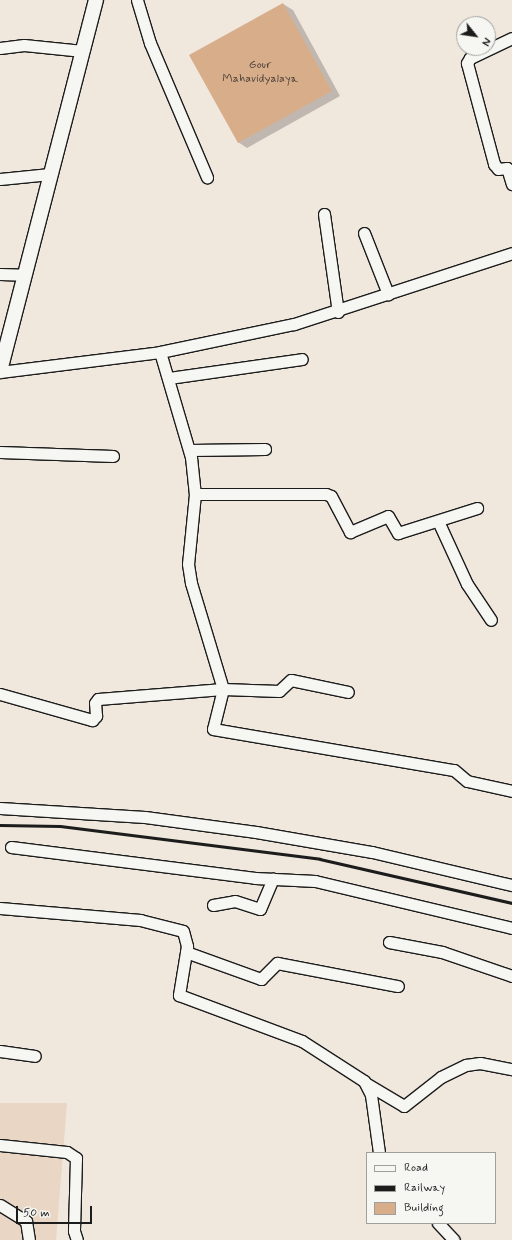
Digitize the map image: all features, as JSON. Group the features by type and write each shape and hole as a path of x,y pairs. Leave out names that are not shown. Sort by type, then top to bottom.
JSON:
{"main road":[{"path":"0,371 96,0"}],"street":[{"path":"137,0 152,49 207,177"},
{"path":"512,38 470,58 467,63 494,164 498,169 507,168 512,184"},
{"path":"0,48 24,45 83,51"},
{"path":"0,179 50,174"},
{"path":"324,214 338,312"},
{"path":"364,233 388,294"},
{"path":"0,371 160,352 338,312 512,253"},
{"path":"0,274 24,275"},
{"path":"160,352 190,450 196,494 190,577 222,689 212,726 218,732 296,741 454,770 467,781 512,791"},
{"path":"169,378 302,359"},
{"path":"190,450 265,449"},
{"path":"0,452 113,456"},
{"path":"196,494 326,494 331,496 350,532 385,516 390,518 398,533 477,508"},
{"path":"438,521 467,584 491,620"},
{"path":"0,694 92,720 96,716 95,703 98,699 222,689 279,691 291,680 348,692"},
{"path":"0,808 145,817 256,832 372,852 512,885"},
{"path":"10,847 273,879 315,881 512,928"},
{"path":"213,905 235,901 260,909 273,879"},
{"path":"0,908 140,920 174,927 185,933 186,952 179,992 182,997 302,1041 367,1084 404,1106 440,1077 466,1065 480,1064 512,1069"},
{"path":"389,942 442,952 512,976"},
{"path":"186,952 260,979 277,963 398,986"},
{"path":"0,1051 36,1056"},
{"path":"367,1084 379,1152"},
{"path":"0,1146 67,1152 76,1158 74,1231 77,1240"},
{"path":"0,1205 26,1221 28,1240"},
{"path":"439,1224 454,1240"}],"shaded area":[{"path":"0,1103 67,1103 56,1240 0,1240"}],"building":[{"name":"Gour Mahavidyalaya","path":"283,3 332,91 238,143 189,55"}],"railway":[{"path":"0,825 60,826 320,859 512,903"}]}
